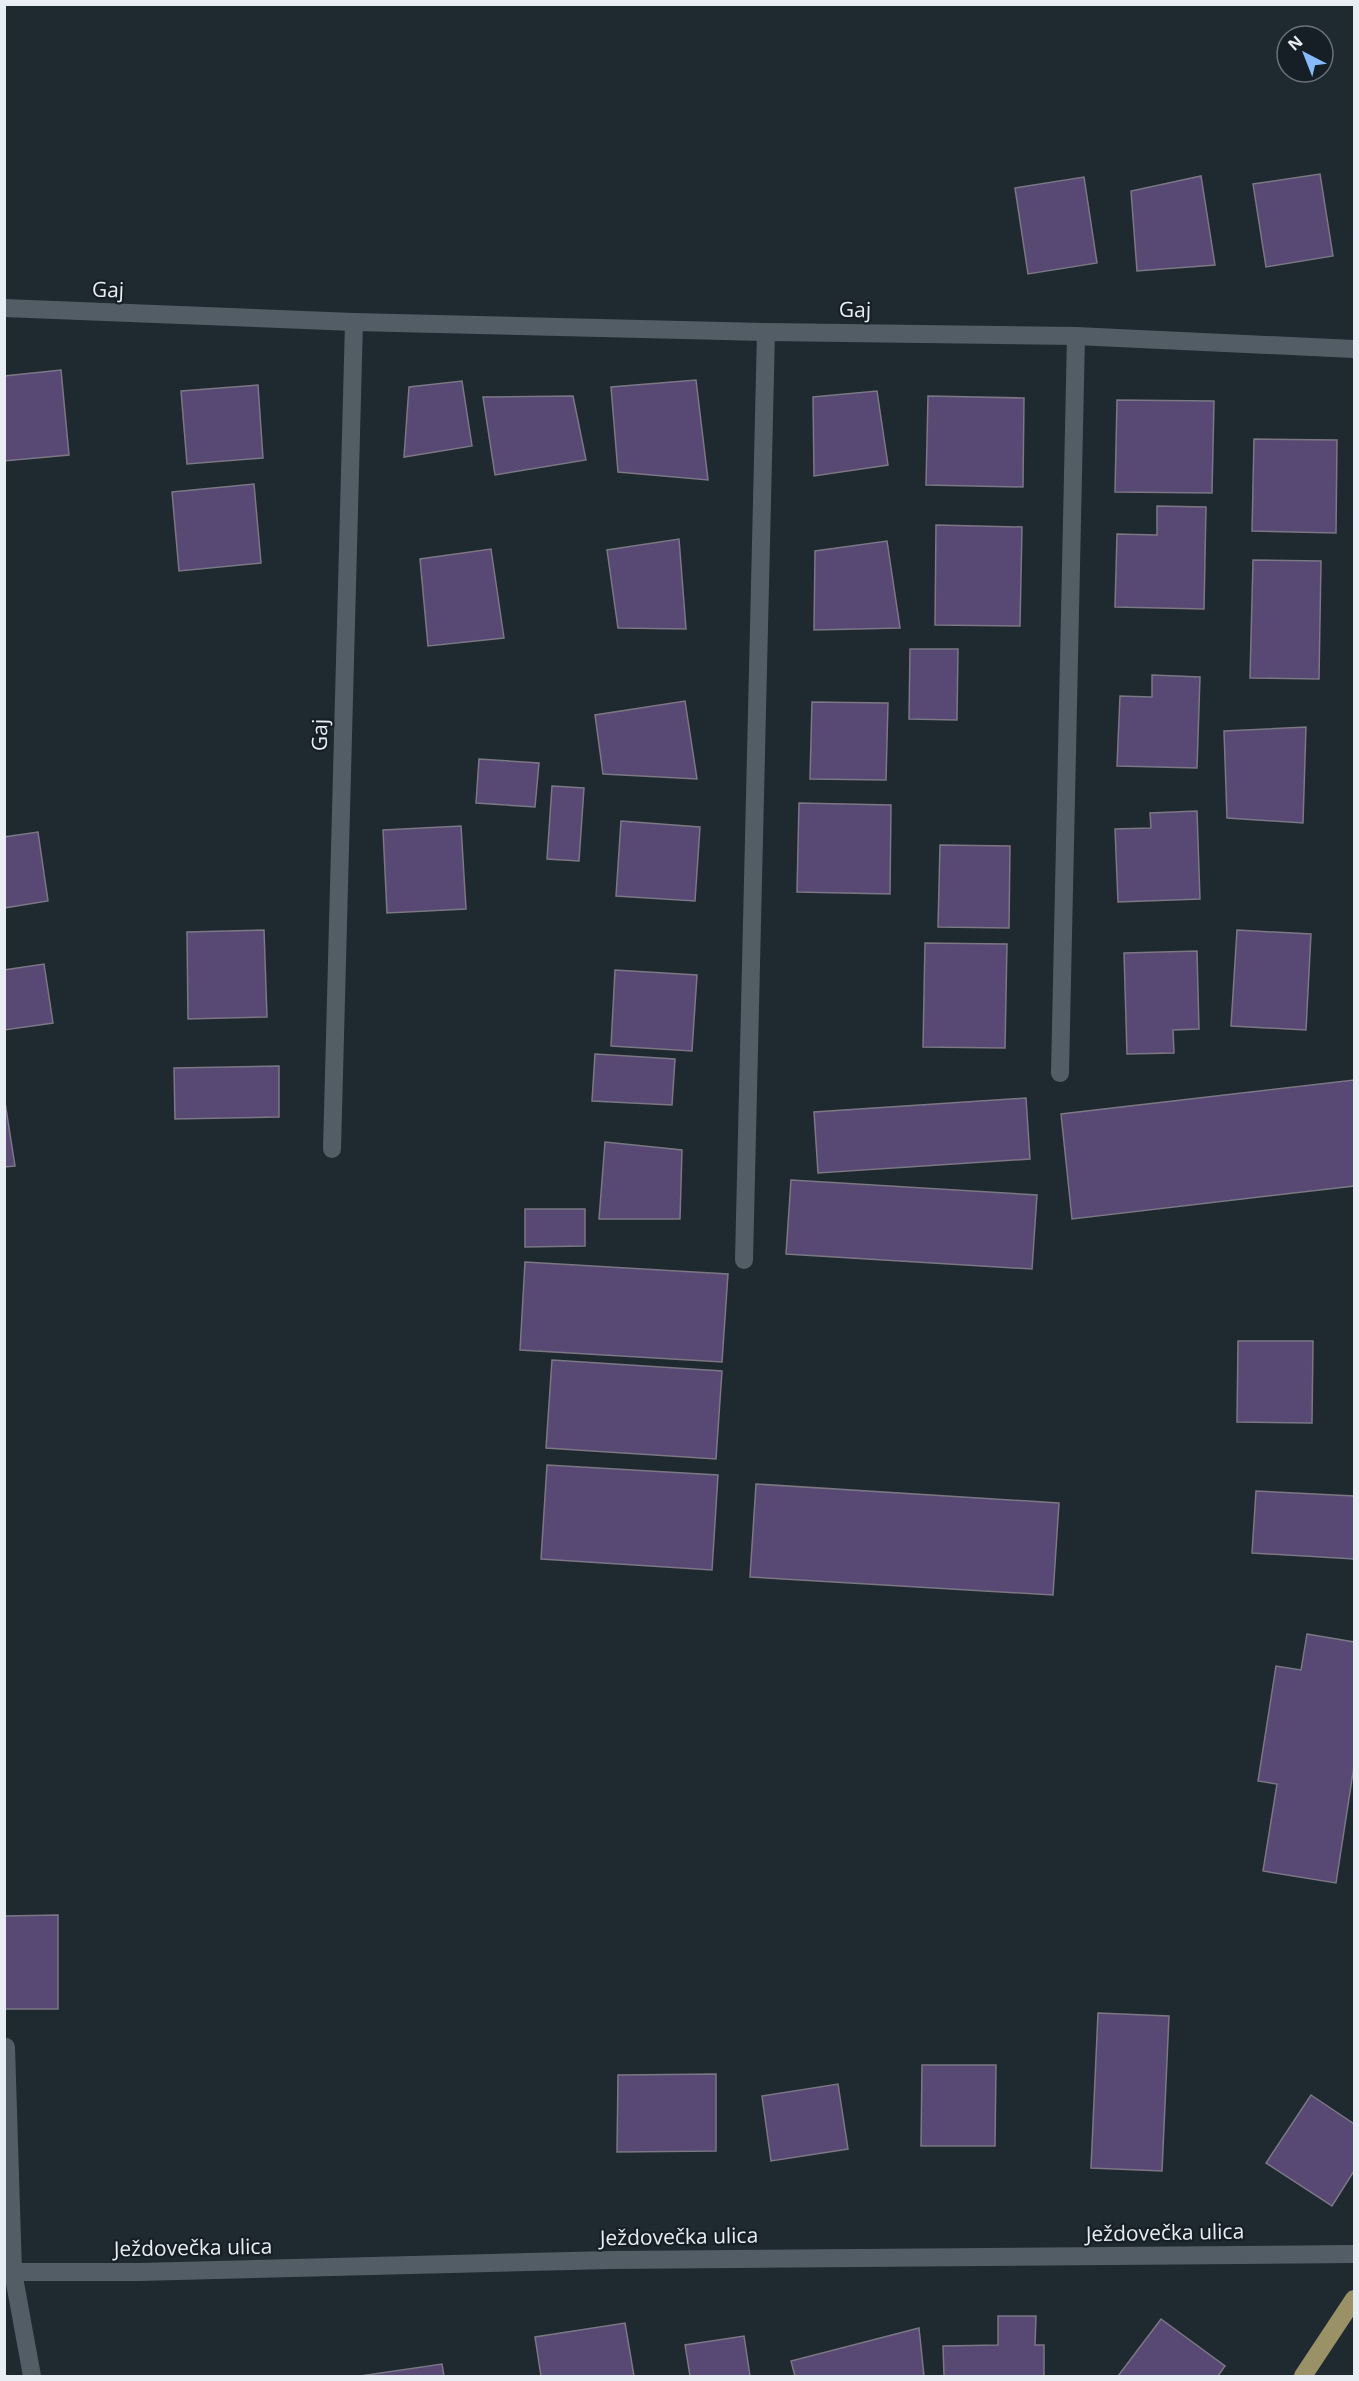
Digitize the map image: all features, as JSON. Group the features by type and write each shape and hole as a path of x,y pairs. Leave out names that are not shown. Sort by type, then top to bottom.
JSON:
{"main road":[{"path":"1303,2376 1354,2299"}],"street":[{"name":"Gaj","path":"4,308 354,322 766,332 1076,336 1354,349"},
{"name":"Gaj","path":"332,1149 354,322"},
{"path":"744,1260 766,332"},
{"path":"1060,1073 1076,336"},
{"path":"6,2047 9,2272 32,2376"},
{"name":"Ježdovečka ulica","path":"9,2272 139,2272 611,2260 1354,2254"}],"building":[{"path":"1320,174 1333,256 1266,267 1253,184"},
{"path":"1201,176 1215,265 1137,271 1131,191"},
{"path":"1084,177 1097,263 1028,274 1015,188"},
{"path":"61,370 69,455 4,461 4,376"},
{"path":"696,380 708,480 618,472 611,387"},
{"path":"462,381 472,446 404,457 409,387"},
{"path":"258,385 263,458 187,464 181,391"},
{"path":"877,391 888,465 814,476 813,397"},
{"path":"573,396 586,460 495,475 483,397"},
{"path":"928,396 1024,398 1023,487 926,485"},
{"path":"1117,400 1214,401 1212,493 1115,492"},
{"path":"1254,439 1337,440 1336,533 1252,531"},
{"path":"254,484 261,563 179,571 172,492"},
{"path":"1157,506 1206,507 1204,609 1115,607 1117,534 1157,535"},
{"path":"936,525 1022,527 1020,626 935,625"},
{"path":"679,539 686,629 618,628 607,550"},
{"path":"887,541 900,628 814,630 815,551"},
{"path":"491,549 504,638 428,646 420,559"},
{"path":"1253,560 1321,561 1319,679 1250,678"},
{"path":"910,649 958,649 957,720 909,719"},
{"path":"1152,675 1200,677 1197,768 1117,766 1120,696 1152,697"},
{"path":"685,701 697,779 603,774 595,715"},
{"path":"812,702 888,703 886,780 810,779"},
{"path":"1306,727 1303,823 1227,818 1224,731"},
{"path":"479,759 539,763 535,807 476,803"},
{"path":"552,786 584,788 579,861 547,859"},
{"path":"799,803 891,805 890,894 797,892"},
{"path":"1197,811 1200,899 1118,902 1115,829 1151,828 1150,813"},
{"path":"621,821 700,827 695,901 616,896"},
{"path":"461,826 466,909 387,913 383,830"},
{"path":"38,832 48,901 4,908 4,837"},
{"path":"940,845 1010,846 1009,928 938,927"},
{"path":"264,930 267,1017 188,1019 187,932"},
{"path":"1237,930 1311,934 1306,1030 1231,1026"},
{"path":"925,943 1007,944 1005,1048 923,1047"},
{"path":"1197,951 1199,1029 1173,1030 1174,1053 1127,1054 1124,953"},
{"path":"44,964 53,1023 4,1030 4,970"},
{"path":"615,970 697,975 692,1051 611,1046"},
{"path":"595,1054 675,1059 672,1105 592,1101"},
{"path":"279,1066 279,1117 175,1119 174,1068"},
{"path":"1354,1080 1354,1186 1072,1219 1061,1114"},
{"path":"4,1096 15,1166 4,1167"},
{"path":"1026,1098 1030,1159 818,1173 814,1112"},
{"path":"605,1142 682,1150 680,1219 599,1219"},
{"path":"791,1180 1037,1195 1032,1269 786,1254"},
{"path":"525,1209 585,1209 585,1246 525,1247"},
{"path":"525,1262 728,1274 722,1362 520,1350"},
{"path":"1238,1341 1313,1341 1312,1423 1237,1422"},
{"path":"552,1360 722,1371 716,1459 546,1448"},
{"path":"547,1465 718,1475 712,1570 541,1559"},
{"path":"756,1484 1059,1503 1053,1595 750,1577"},
{"path":"1256,1491 1354,1496 1354,1559 1252,1553"},
{"path":"1307,1634 1354,1642 1354,1766 1336,1883 1263,1871 1277,1784 1258,1781 1276,1666 1301,1670"},
{"path":"58,1915 58,2009 4,2009 4,1916"},
{"path":"1098,2013 1169,2016 1162,2171 1091,2168"},
{"path":"922,2065 996,2065 995,2146 921,2146"},
{"path":"716,2074 716,2151 617,2152 618,2075"},
{"path":"838,2084 848,2149 771,2161 762,2096"},
{"path":"1311,2095 1354,2124 1354,2171 1332,2206 1266,2163"},
{"path":"998,2316 1036,2316 1035,2345 1044,2345 1044,2376 944,2376 943,2346 998,2345"},
{"path":"1161,2319 1225,2366 1218,2376 1118,2376"},
{"path":"625,2323 634,2376 541,2376 535,2337"},
{"path":"919,2328 924,2376 795,2376 791,2361"},
{"path":"744,2336 750,2376 690,2376 685,2345"},
{"path":"442,2364 444,2376 360,2376"}]}
